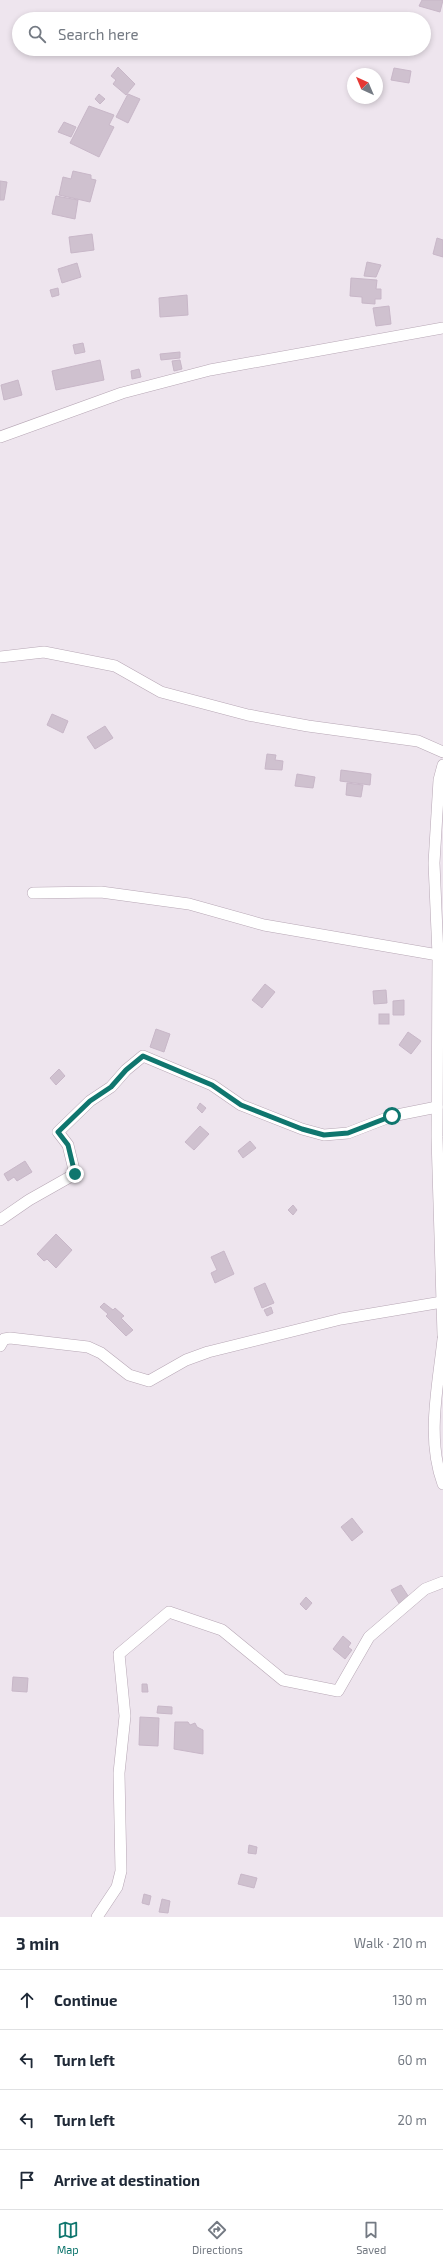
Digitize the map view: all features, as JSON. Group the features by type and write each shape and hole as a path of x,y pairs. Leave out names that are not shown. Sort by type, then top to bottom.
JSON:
{"street":[{"path":"0,437 122,393 203,372 443,328"},
{"path":"0,657 44,652 115,666 161,692 263,718 360,735 418,741 443,752"},
{"path":"443,765 438,794 434,863 438,955 437,1107 443,1335"},
{"path":"33,893 101,892 190,904 264,925 438,955"},
{"path":"0,1220 29,1200 75,1174 68,1145 58,1132 90,1101 111,1087 126,1070 143,1056 212,1085 241,1105 302,1129 324,1135 348,1133 392,1116 437,1107"},
{"path":"0,1346 4,1339 10,1338 88,1347 101,1353 129,1375 149,1381 186,1360 208,1352 341,1319 442,1302"},
{"path":"443,1339 434,1409 435,1455 443,1484"},
{"path":"97,1917 117,1886 122,1871 119,1773 125,1716 119,1654 169,1612 222,1630 282,1680 338,1691 369,1637 425,1589 443,1582"}],"building":[{"path":"422,0 443,0 440,12 419,6"},
{"path":"118,67 135,84 126,95 113,84 116,80 111,76"},
{"path":"394,68 411,71 409,83 391,80"},
{"path":"99,94 105,99 100,104 95,99"},
{"path":"128,94 140,99 128,123 116,117"},
{"path":"89,106 114,115 109,125 114,127 99,157 70,143"},
{"path":"64,122 76,127 71,137 58,132"},
{"path":"73,171 91,175 91,179 96,180 90,202 59,195 63,177 71,179"},
{"path":"0,181 7,182 4,200 0,200"},
{"path":"56,196 78,200 75,219 52,214"},
{"path":"92,234 94,250 71,253 69,237"},
{"path":"437,238 443,240 443,257 433,254"},
{"path":"367,262 381,265 376,277 364,276"},
{"path":"77,263 81,277 62,283 58,269"},
{"path":"351,278 377,280 376,289 381,289 381,299 375,299 375,304 362,303 362,297 350,296"},
{"path":"58,288 59,295 52,297 50,290"},
{"path":"187,295 188,315 160,317 159,298"},
{"path":"389,306 391,324 376,326 373,308"},
{"path":"83,343 85,352 75,354 73,345"},
{"path":"180,352 180,358 161,360 160,354"},
{"path":"100,360 104,380 56,390 52,371"},
{"path":"180,360 182,369 174,371 172,361"},
{"path":"139,369 141,377 132,379 131,371"},
{"path":"18,380 22,395 4,400 1,385"},
{"path":"52,714 68,721 63,733 47,725"},
{"path":"105,726 113,738 95,749 87,737"},
{"path":"267,754 276,755 275,760 283,761 282,770 265,769"},
{"path":"341,770 371,774 370,785 340,781"},
{"path":"297,774 315,777 313,788 295,786"},
{"path":"347,783 363,785 361,797 346,795"},
{"path":"265,984 275,992 262,1008 252,1000"},
{"path":"386,990 387,1003 374,1004 373,991"},
{"path":"404,1000 404,1015 393,1015 393,1001"},
{"path":"379,1014 389,1014 389,1024 379,1024"},
{"path":"156,1029 170,1034 164,1052 150,1047"},
{"path":"408,1032 421,1041 411,1054 399,1045"},
{"path":"59,1069 65,1076 56,1085 50,1078"},
{"path":"200,1103 206,1108 202,1113 197,1108"},
{"path":"200,1126 209,1134 194,1150 185,1142"},
{"path":"250,1141 256,1148 243,1158 238,1151"},
{"path":"25,1161 32,1172 17,1181 14,1177 8,1181 4,1174"},
{"path":"293,1205 297,1210 293,1215 288,1210"},
{"path":"56,1234 72,1250 56,1268 47,1259 44,1261 37,1254"},
{"path":"224,1251 234,1274 215,1283 211,1273 217,1270 211,1257"},
{"path":"265,1283 274,1303 262,1308 254,1288"},
{"path":"104,1303 113,1310 115,1308 124,1316 121,1318 133,1330 126,1336 106,1316 108,1314 100,1307"},
{"path":"271,1307 273,1313 267,1316 264,1310"},
{"path":"352,1518 363,1532 352,1541 341,1527"},
{"path":"401,1585 410,1599 400,1605 391,1590"},
{"path":"306,1597 312,1603 306,1610 300,1604"},
{"path":"343,1636 351,1643 348,1647 352,1650 345,1659 333,1649"},
{"path":"13,1677 28,1678 27,1692 12,1691"},
{"path":"142,1684 147,1684 148,1692 142,1692"},
{"path":"158,1706 172,1707 172,1714 157,1713"},
{"path":"140,1717 159,1718 158,1746 139,1745"},
{"path":"175,1722 188,1722 190,1725 195,1723 197,1727 203,1730 203,1754 174,1749"},
{"path":"249,1845 257,1847 256,1854 248,1853"},
{"path":"241,1874 257,1878 254,1888 238,1884"},
{"path":"144,1894 151,1896 149,1905 142,1903"},
{"path":"162,1899 170,1901 168,1913 159,1912"}],"route":[{"path":"75,1174 68,1145 58,1132 90,1101 111,1087 126,1070 143,1056 185,1076 212,1085 241,1105 302,1129 324,1135 348,1133 392,1116"}]}
